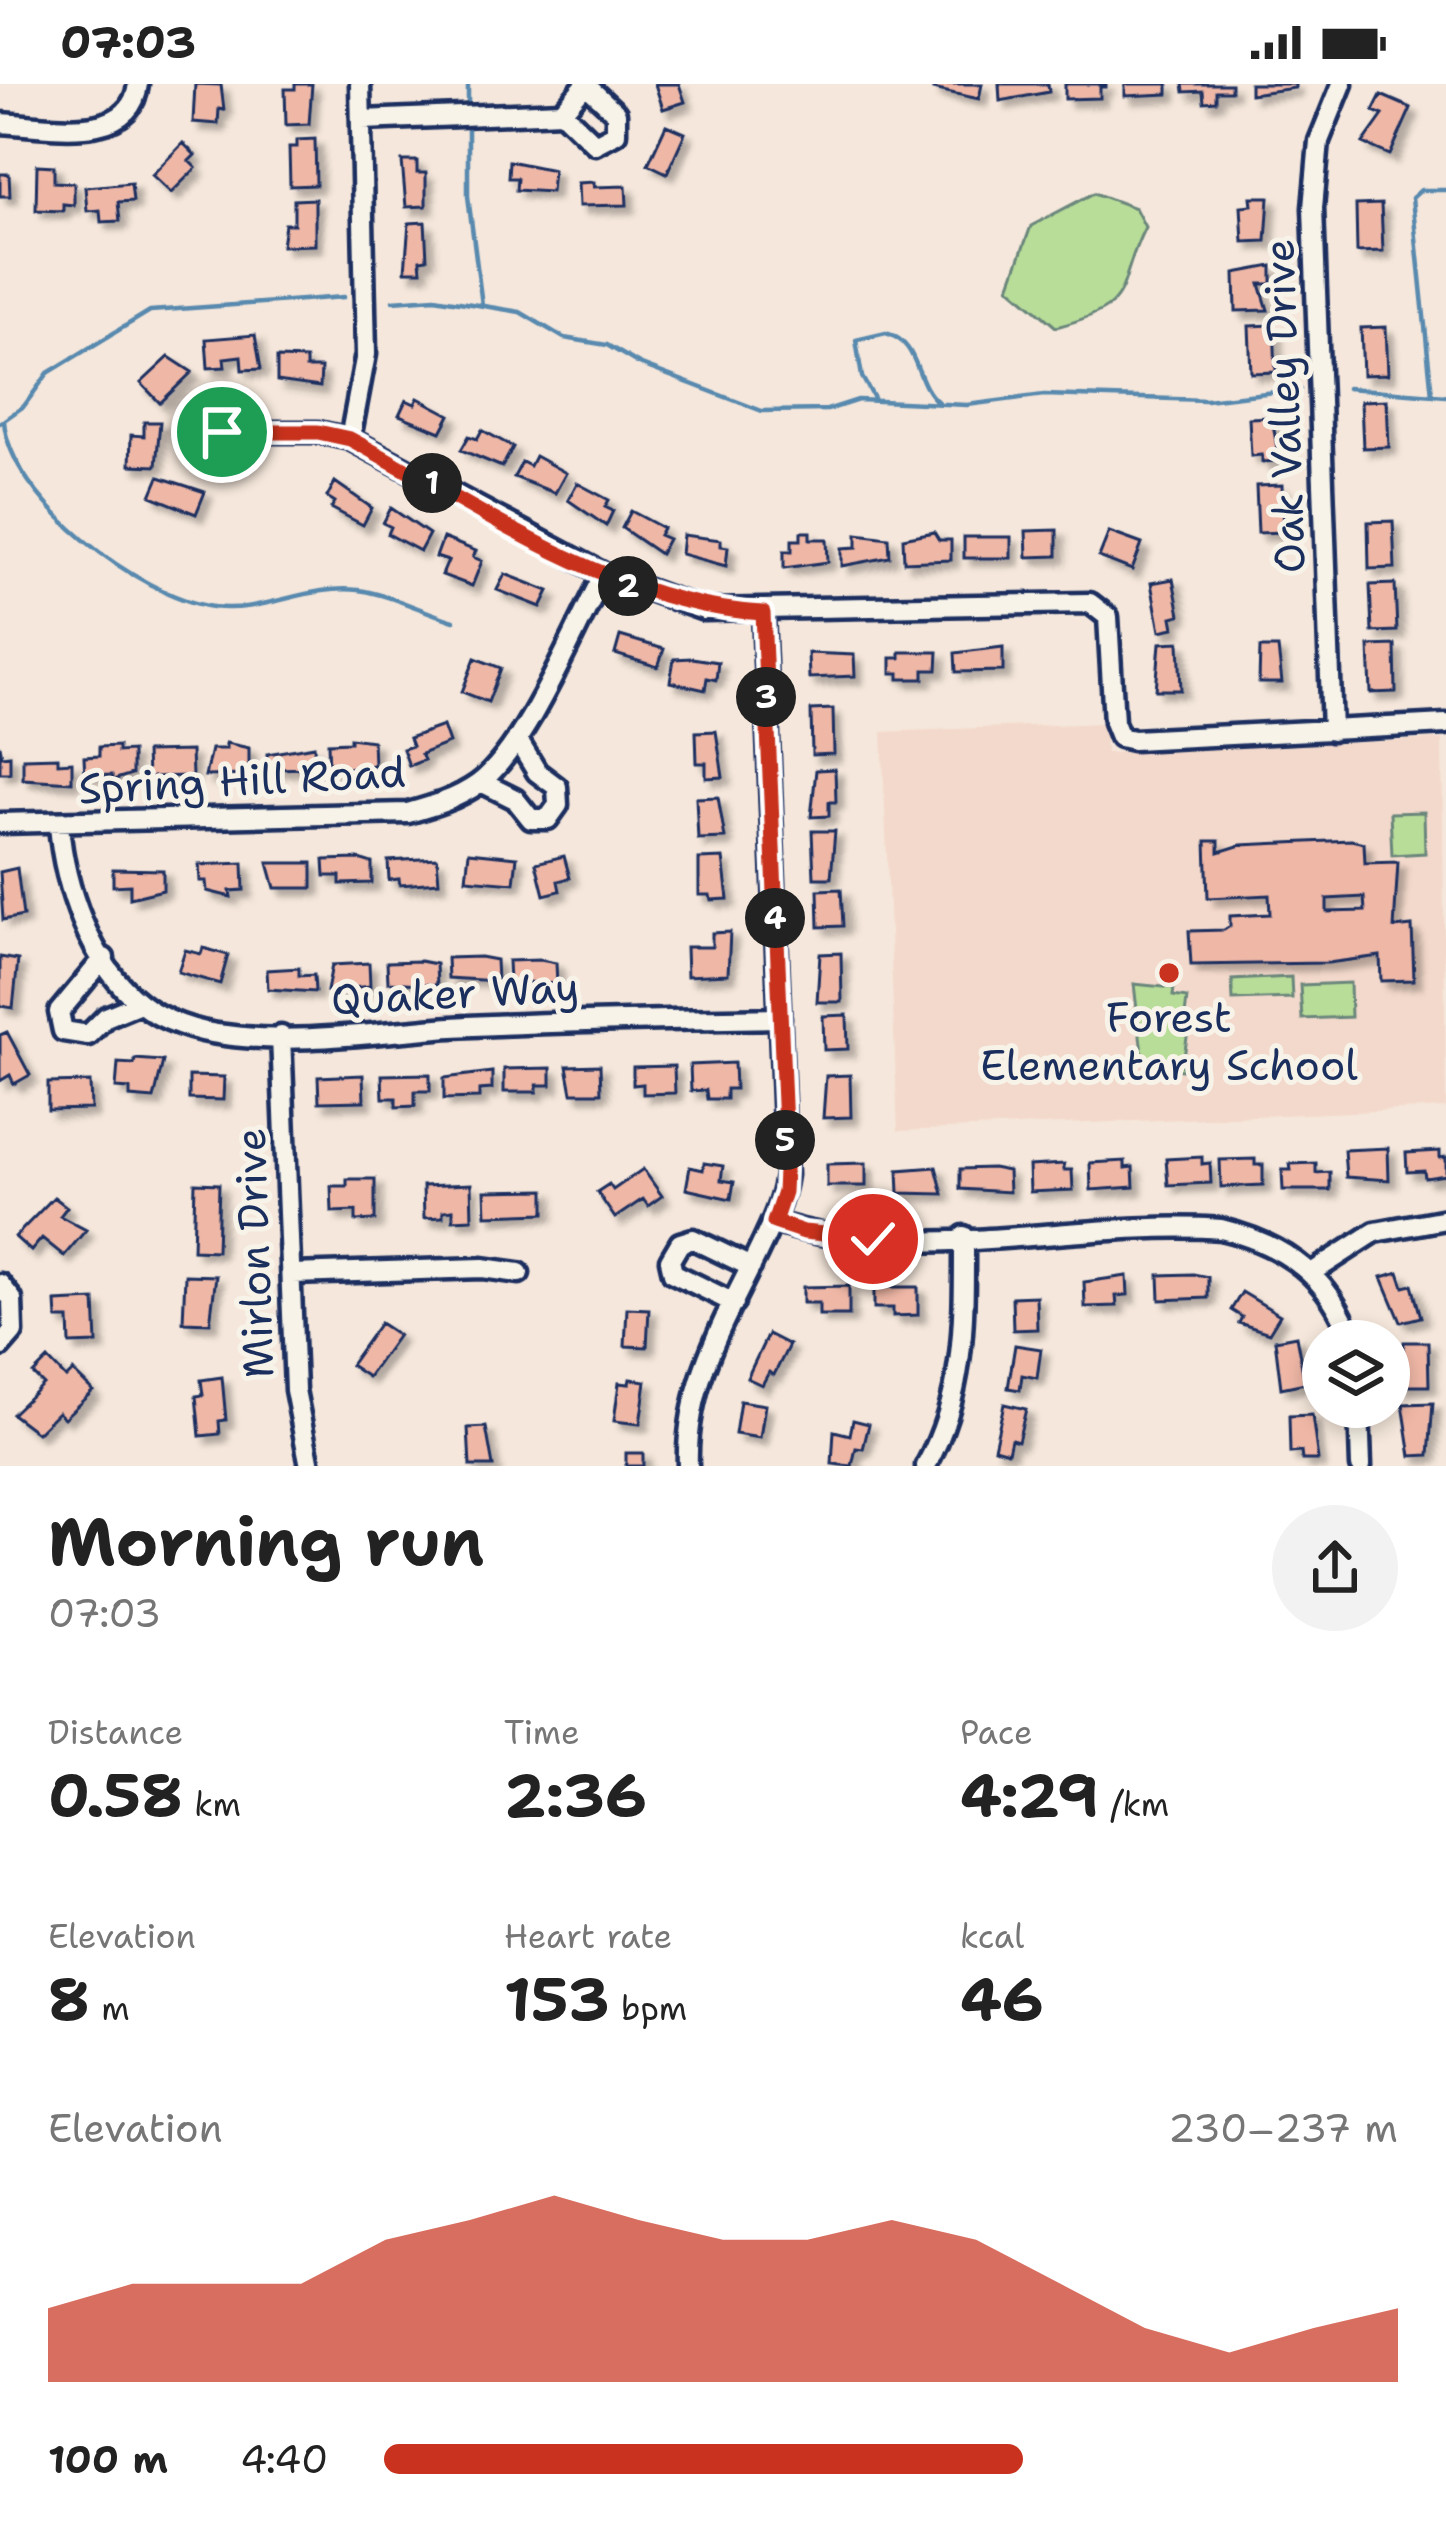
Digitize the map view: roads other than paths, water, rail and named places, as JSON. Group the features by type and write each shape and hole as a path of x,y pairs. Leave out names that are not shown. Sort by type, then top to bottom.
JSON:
{"street":[{"path":"0,123 73,126 121,120 132,110 138,84"},
{"path":"350,439 366,354 360,84"},
{"name":"Oak Valley Drive","path":"1332,731 1313,208 1319,141 1342,84"},
{"path":"362,120 562,112 586,85 616,112 616,133 595,144 562,112"},
{"path":"222,432 318,432 350,439 604,574 704,610 763,613 1090,603 1108,617 1114,722 1120,736 1446,724"},
{"name":"Spring Hill Road","path":"0,823 408,813 481,782 517,739 604,574"},
{"path":"688,1466 694,1393 774,1222 786,1174 763,613"},
{"path":"481,782 514,799 531,819 548,819 558,805 557,787 537,772 517,739"},
{"name":"Quaker Way","path":"59,825 62,865 104,958 140,1003 192,1029 281,1036 539,1022 779,1018"},
{"path":"104,958 59,1012 63,1031 88,1035 106,1017 140,1003"},
{"name":"Mirlon Drive","path":"281,1036 297,1404 310,1466"},
{"path":"1313,1272 1375,1232 1446,1219"},
{"path":"774,1222 804,1232 873,1239 1221,1229 1270,1244 1313,1272 1340,1320"},
{"path":"926,1466 954,1406 964,1340 964,1237"},
{"path":"734,1303 673,1273 670,1260 680,1243 693,1239 751,1267"},
{"path":"292,1274 483,1268 519,1274"},
{"path":"0,1283 12,1299 13,1332 0,1347"},
{"path":"1360,1428 1361,1466"}],"waterway":[{"path":"468,84 468,105"},
{"path":"468,129 468,196 482,305"},
{"path":"1432,395 1412,198 1421,190 1446,190"},
{"path":"0,423 24,406 48,373 150,311 344,297"},
{"path":"393,301 435,298 520,312 564,338 607,345 639,364 762,411 827,410 858,400 967,405 1044,395 1206,400 1300,389"},
{"path":"875,400 862,377 856,340 886,333 906,345 938,402"},
{"path":"1347,388 1446,396"},
{"path":"4,421 12,451 53,511 116,564 183,599 231,608 321,591 358,590 454,621"}],"place":[{"name":"Forest Elementary School","path":"1169,973"}]}
